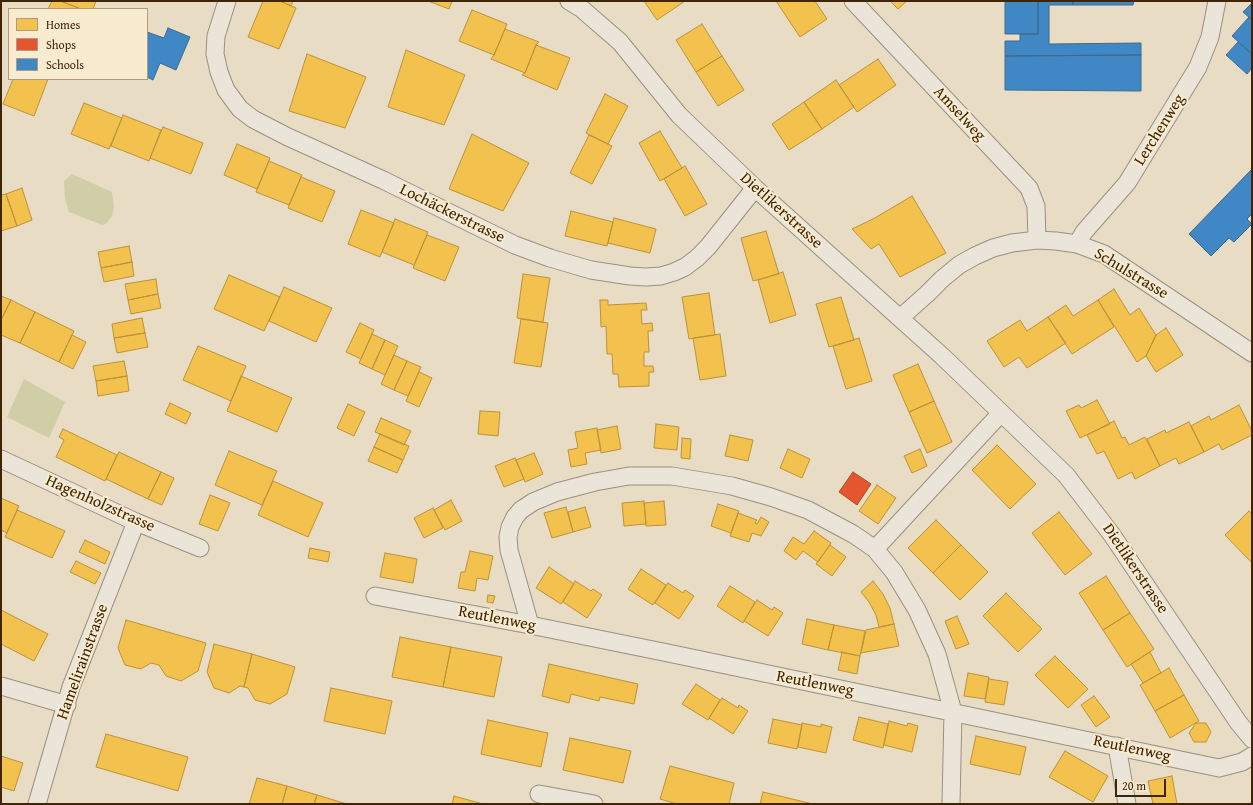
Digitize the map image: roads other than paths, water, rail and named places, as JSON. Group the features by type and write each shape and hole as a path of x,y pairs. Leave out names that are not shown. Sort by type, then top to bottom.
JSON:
{"street":[{"name":"Lochäckerstrasse","path":"227,1 216,36 218,72 226,90 240,109 266,127 383,180 515,245 550,258 591,270 630,276 661,276 674,272 685,267 708,247 755,188"},
{"name":"Amselweg","path":"852,1 1029,188 1036,206 1037,240"},
{"name":"Lerchenweg","path":"1077,244 1084,232 1127,183 1198,67 1210,36 1217,1"},
{"name":"Dietlikerstrasse","path":"579,4 620,42 680,115 755,188 946,360 1066,475 1112,535 1238,722 1252,739"},
{"name":"Schulstrasse","path":"900,318 942,279 959,265 975,256 993,248 1012,243 1037,240 1056,241 1077,244 1104,254 1252,353"},
{"path":"875,549 1001,413"},
{"name":"Hagenholzstrasse","path":"1,459 136,522 200,548"},
{"path":"530,625 510,550 508,537 510,526 521,510 534,502 557,492 595,482 629,476 672,476 732,486 771,497 808,510 853,534 875,549 894,572 917,610 937,654 954,712 951,804"},
{"name":"Hamelirainstrasse","path":"37,804 71,687 136,522"},
{"name":"Reutlenweg","path":"375,596 530,625 1219,768 1242,762 1252,756"},
{"path":"1,686 67,705"},
{"path":"1117,746 1127,804"},
{"path":"539,794 594,804"}]}
